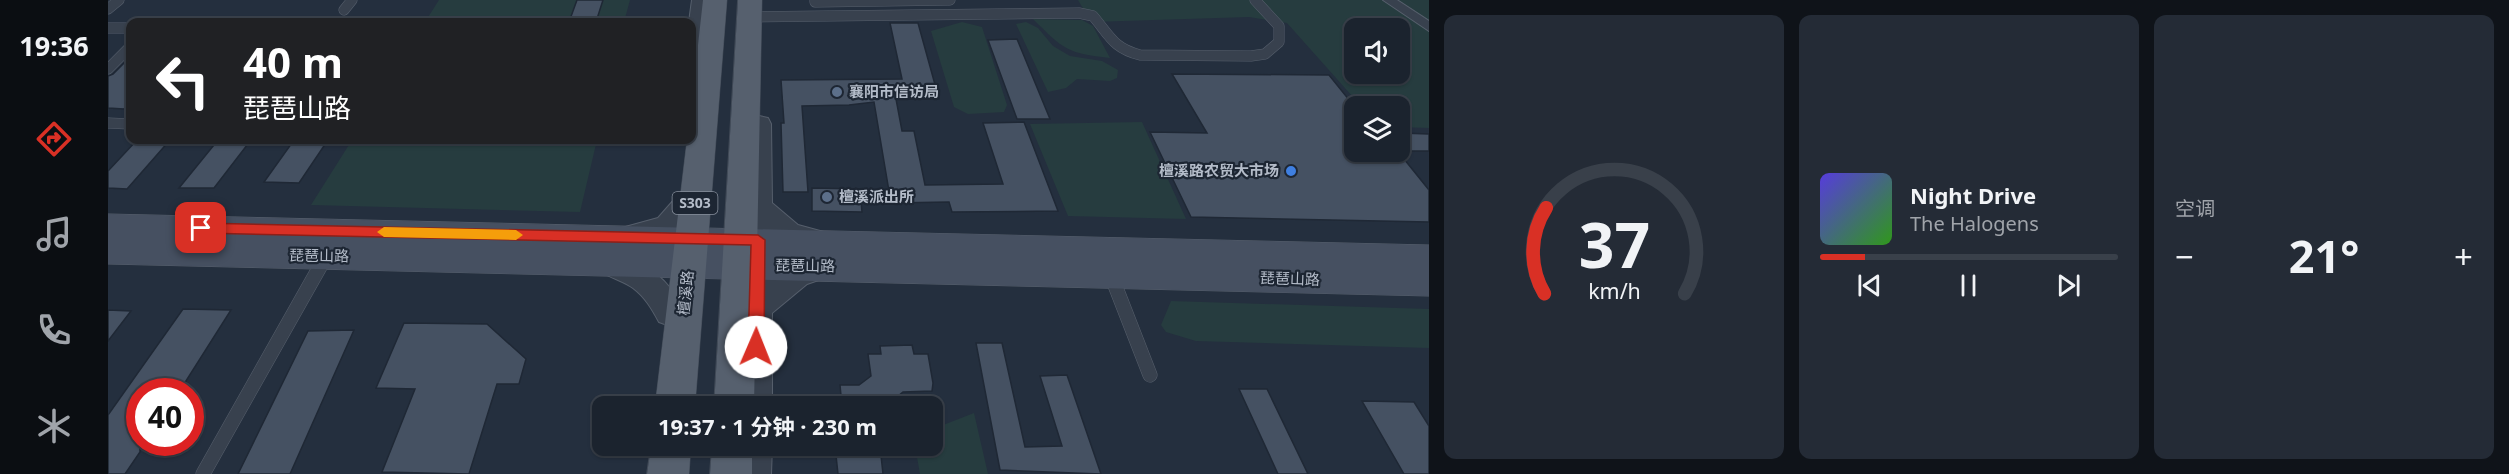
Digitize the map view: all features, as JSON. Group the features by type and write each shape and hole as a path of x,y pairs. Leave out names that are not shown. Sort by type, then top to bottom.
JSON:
{"main road":[{"name":"檀溪路","path":"696,86 700,34 715,0"},
{"path":"735,396 749,253 755,8"},
{"name":"檀溪路","path":"676,396 692,144"},
{"name":"琵琶山路","path":"108,226 614,250"},
{"name":"琵琶山路","path":"108,251 326,256 614,250 684,243 749,253 1429,258"},
{"name":"琵琶山路","path":"823,254 1111,274 1429,282"},
{"path":"668,474 670,456"},
{"path":"731,474 732,456"}],"street":[{"path":"696,72 702,0"},
{"path":"1389,0 1429,27"},
{"path":"755,8 758,207 749,253 757,307 755,396"},
{"path":"660,396 670,314 684,243 689,144"},
{"path":"757,307 823,254 789,233 758,207"},
{"path":"670,314 658,291 614,250 667,226 684,243"},
{"path":"651,474 653,456"},
{"path":"753,474 754,456"}],"lane":[{"path":"108,9 119,0"},
{"path":"344,10 352,0"},
{"path":"815,0 950,0 955,15"},
{"path":"755,8 955,15 1079,13 1093,16 1113,45 1124,52 1140,55 1251,56 1265,54 1279,42 1279,26 1255,0"},
{"path":"108,28 126,28"},
{"path":"108,69 126,51"},
{"path":"108,123 126,124"},
{"path":"203,474 326,256"},
{"path":"1111,274 1150,375"}],"green space":[{"path":"439,0 630,0 625,18 428,18"},
{"path":"1078,0 1429,0 1429,128 1410,127 1410,96 1352,96 1287,23 1249,17 1091,22"},
{"path":"1033,19 1082,20 1093,26 1110,58 1075,52 1067,48"},
{"path":"962,22 982,27 1007,105 1004,112 968,114 954,107 931,31"},
{"path":"1026,22 1038,28 1053,46 1070,56 1102,61 1118,70 1117,78 1110,81 1077,79 1066,88 1048,92 1016,24"},
{"path":"1142,122 1186,219 1068,216 1030,124"},
{"path":"349,144 596,144 580,212 311,205"},
{"path":"1171,301 1429,309 1429,348 1196,341 1166,332 1161,325"},
{"path":"974,413 988,474 920,474 917,456 943,456 943,425"}],"building":[{"path":"577,0 603,0 597,18 570,18"},
{"path":"890,23 918,23 939,99 896,99 902,131 914,131 925,185 1003,184 983,123 1024,122 1058,211 952,212 949,202 891,203 874,102 802,106 808,192 783,192 781,123 784,123 781,80 902,79"},
{"path":"1017,39 1050,119 1017,119 988,40"},
{"path":"126,61 126,107 124,109 108,108 108,76"},
{"name":"檀溪路农贸大市场","path":"1172,74 1329,75 1346,96 1344,96 1344,162 1406,162 1429,190 1429,222 1191,217 1150,132 1207,133"},
{"path":"1410,133 1429,134 1429,151 1410,151"},
{"path":"133,144 166,144 127,189 108,188 108,171"},
{"path":"215,144 248,144 214,188 179,188"},
{"path":"291,144 325,144 299,183 264,182"},
{"path":"812,188 860,189 862,212 812,211"},
{"path":"183,309 231,310 188,378 134,378"},
{"path":"108,310 131,311 108,341"},
{"path":"404,323 487,324 526,359 519,384 497,384 469,474 382,472 415,389 376,388"},
{"path":"354,330 290,474 238,474 308,331"},
{"path":"976,343 1002,343 1025,447 1062,446 1040,376 1067,375 1101,474 1000,470"},
{"path":"912,345 914,354 928,354 933,383 932,391 903,392 898,396 841,396 840,385 859,385 871,376 868,354 881,354 880,346"},
{"path":"1239,389 1267,389 1308,474 1278,474"},
{"path":"126,390 126,456 137,456 125,474 108,474 108,415"},
{"path":"1362,401 1414,402 1429,426 1429,474 1404,474"},
{"path":"836,456 881,456 883,474 838,474"}],"slow traffic":[{"path":"384,232 516,235"}],"place":[{"name":"襄阳市信访局","path":"837,92"},
{"name":"檀溪路农贸大市场","path":"1291,171"},
{"name":"檀溪派出所","path":"827,197"}],"route":[{"path":"201,228 758,240 756,347"}]}
